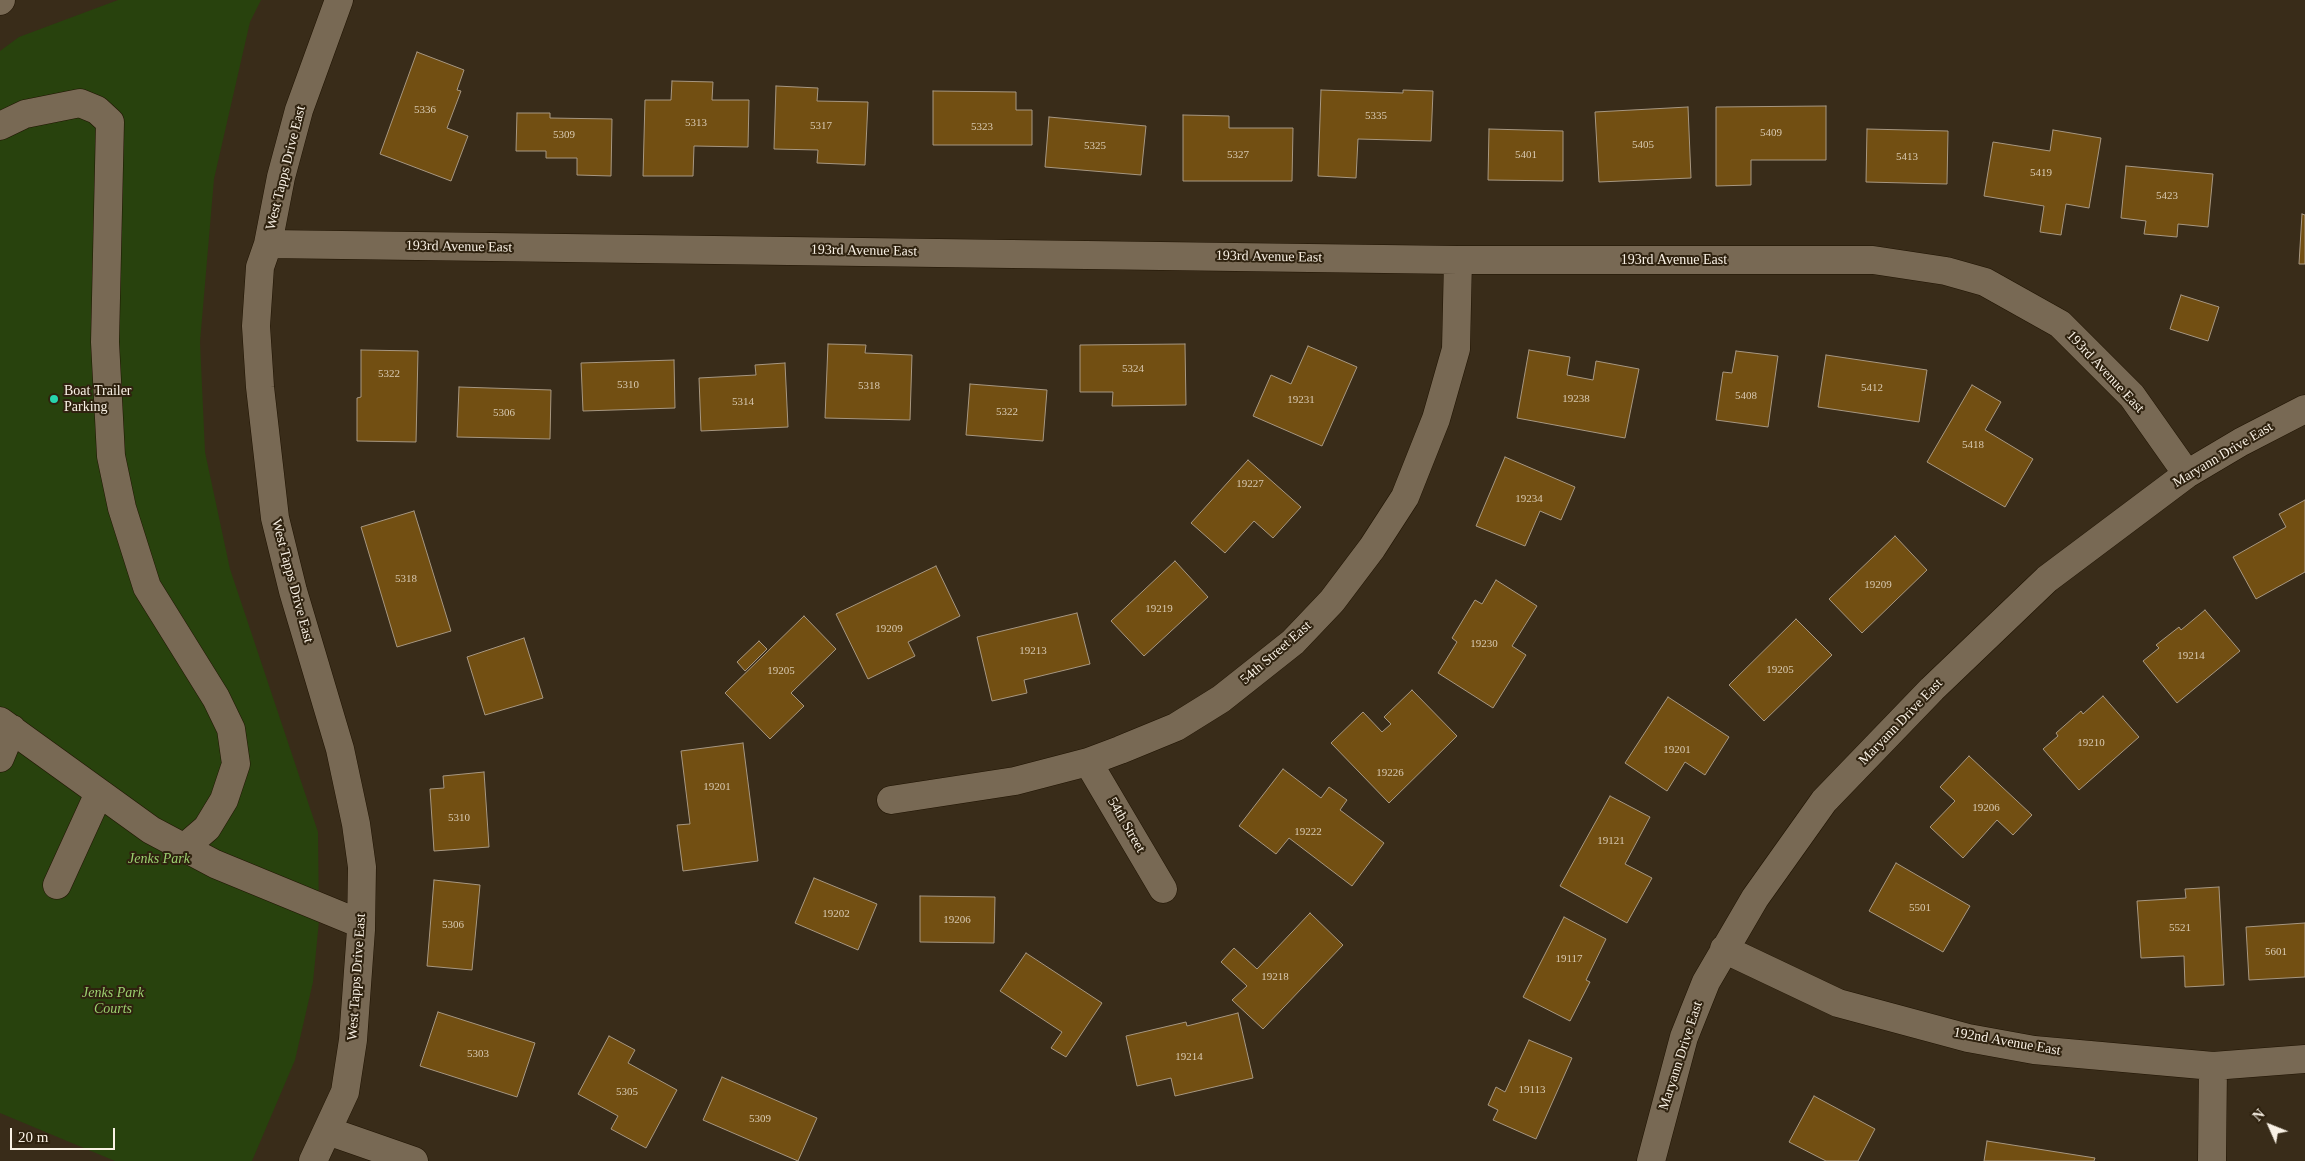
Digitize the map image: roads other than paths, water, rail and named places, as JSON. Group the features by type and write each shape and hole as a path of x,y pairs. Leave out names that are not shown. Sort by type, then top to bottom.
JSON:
{"street":[{"name":"West Tapps Drive East","path":"313,1161 346,1092 353,1040 361,924 362,867 356,824 340,749 293,591 275,518 260,387 256,326 260,267 268,244 281,177 299,110 339,0"},
{"path":"0,126 25,114 80,103 97,110 110,122 105,342 111,456 122,508 147,587 216,698 232,729 236,764 224,800 207,828 185,847"},
{"name":"193rd Avenue East","path":"268,244 1458,260 1873,260 1946,271 1985,282 2060,324 2132,396 2187,474"},
{"name":"54th Street East","path":"892,800 1015,781 1088,762 1176,727 1221,699 1293,642 1332,601 1372,548 1405,496 1436,420 1456,349 1458,260"},
{"name":"Maryann Drive East","path":"1652,1161 1684,1038 1706,982 1755,898 1824,801 1932,689 2047,580 2187,474 2241,442 2305,409"},
{"path":"0,758 6,725 151,830 215,864 361,924"},
{"name":"54th Street","path":"1088,762 1163,889"},
{"path":"57,885 100,793"},
{"name":"192nd Avenue East","path":"1724,949 1838,1003 1968,1038 2034,1050 2213,1066 2305,1059"},
{"path":"2212,1161 2213,1066"},
{"path":"328,1131 414,1161"}],"place":[{"name":"Boat Trailer Parking","path":"54,399"}],"park label":[{"name":"Jenks Park","path":"159,859"},
{"name":"Jenks Park Courts","path":"113,1002"}]}
